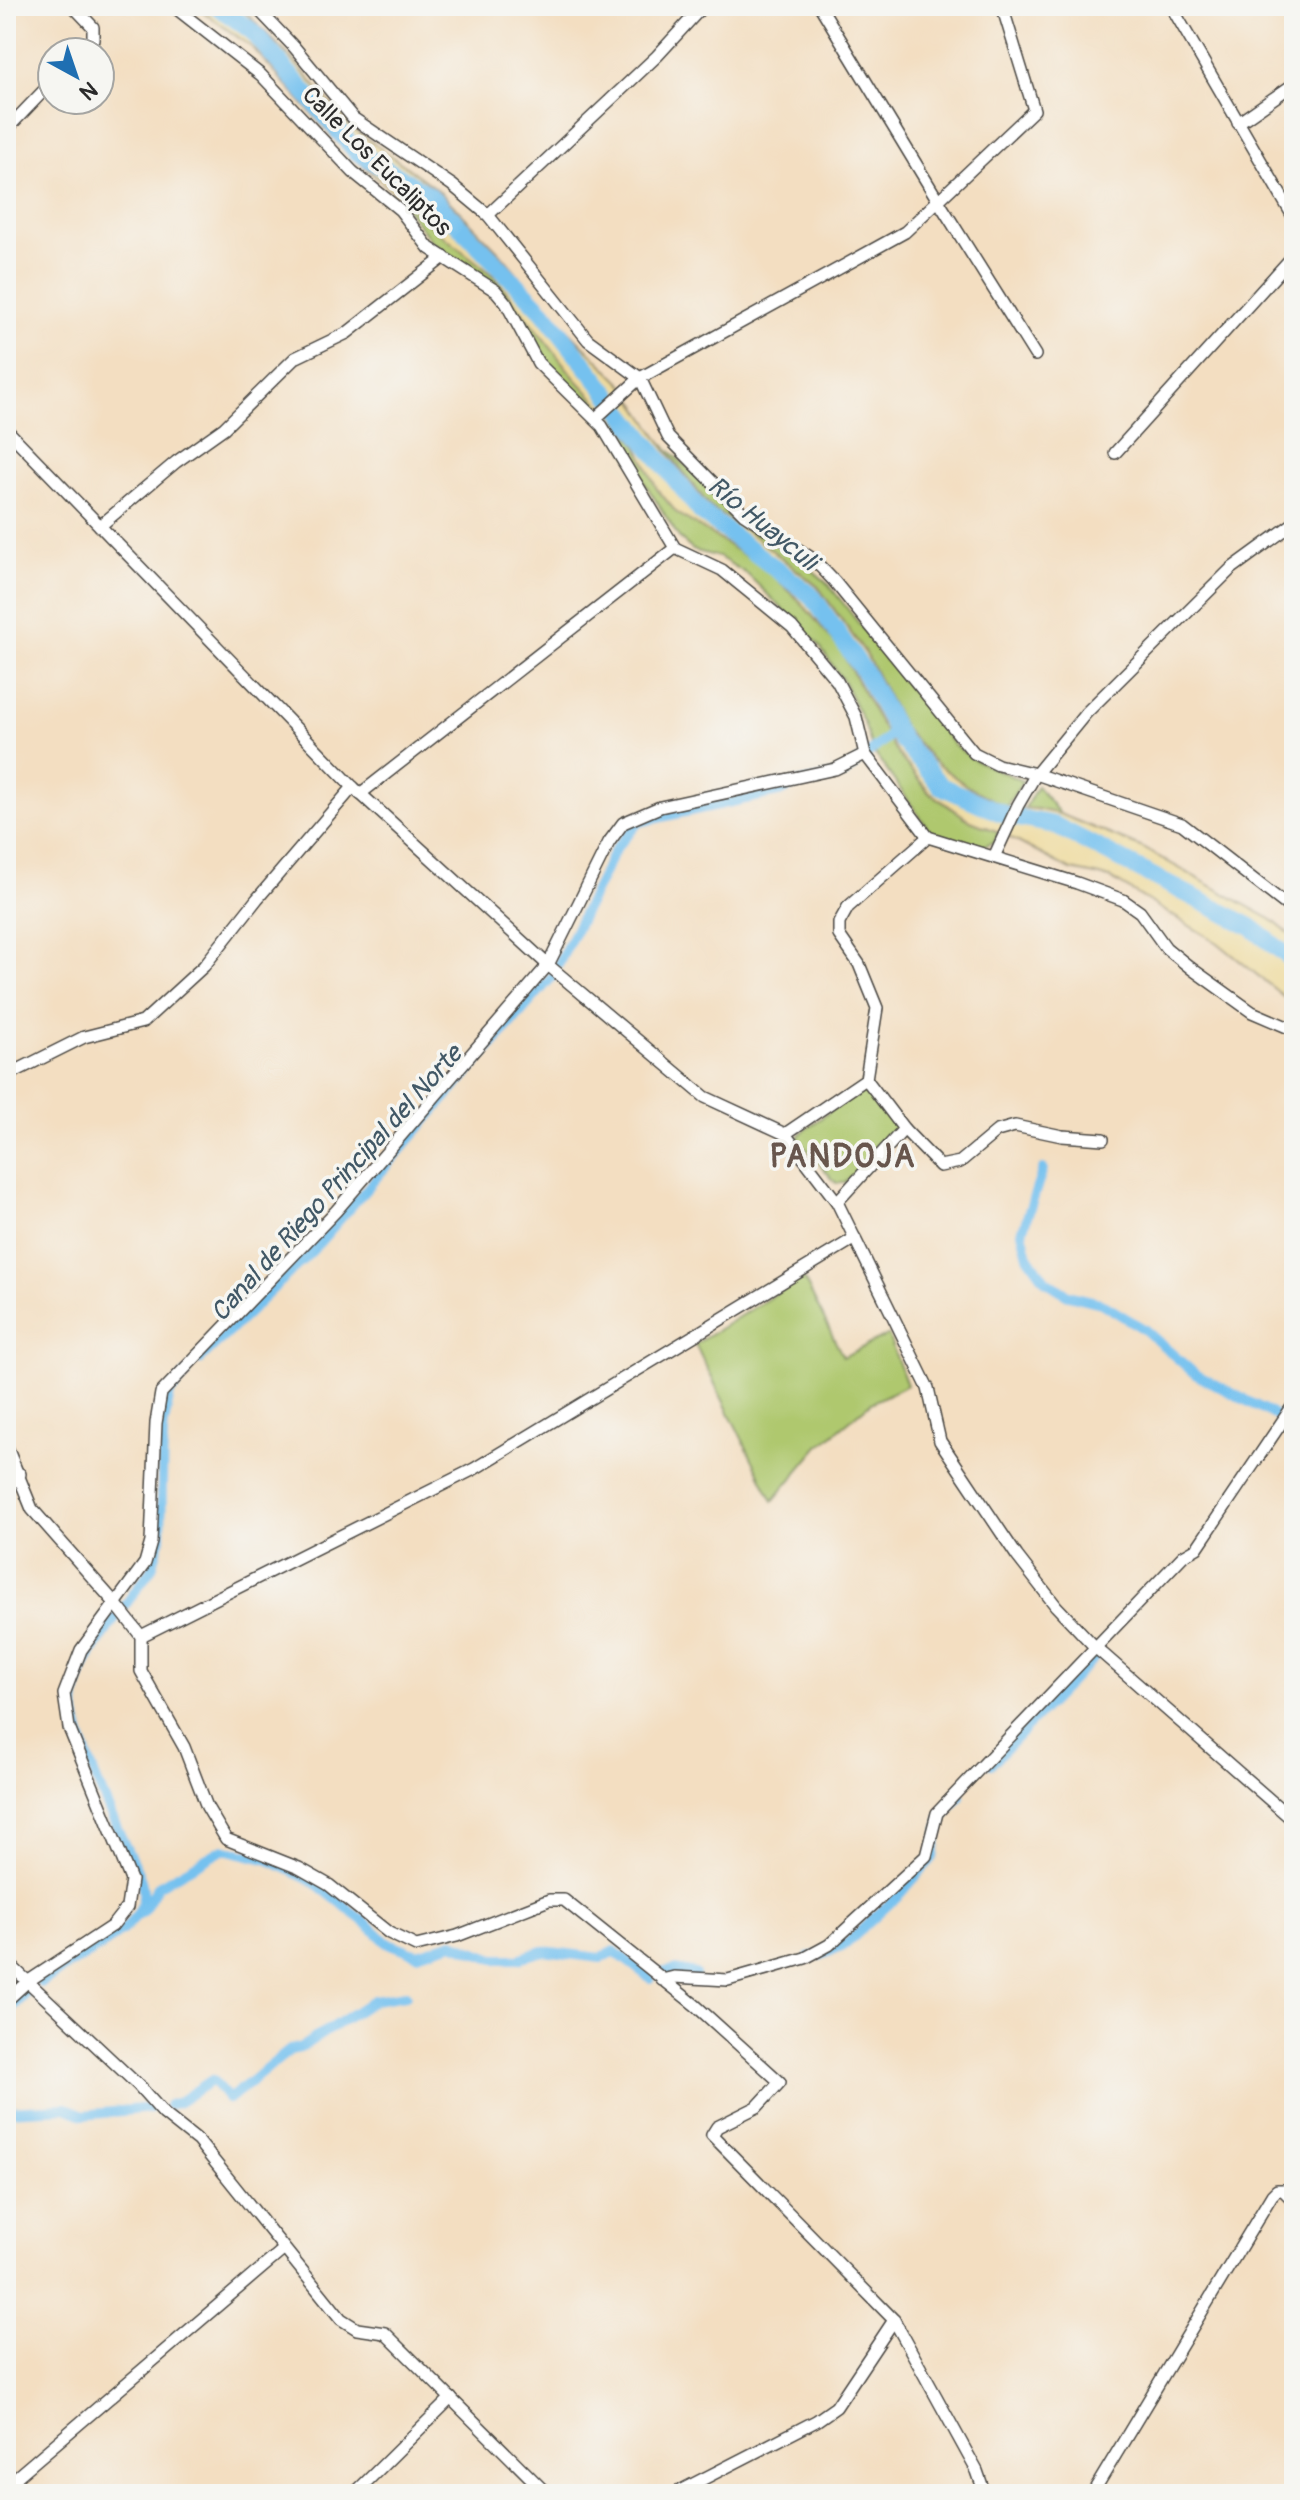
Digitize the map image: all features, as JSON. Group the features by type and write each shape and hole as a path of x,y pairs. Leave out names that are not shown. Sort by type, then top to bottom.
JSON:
{"street":[{"path":"73,6 93,27 93,36"},
{"name":"Calle Los Eucaliptos","path":"173,6 261,75 353,172 400,210 429,248 496,291 506,303 538,363 600,415 675,548"},
{"path":"255,6 295,48 353,118 452,185 488,215 588,340 636,383 668,437 744,514 813,559 974,753 998,765 1036,774 1182,824 1294,911"},
{"path":"488,215 657,56 703,6 718,6"},
{"path":"820,6 1035,355"},
{"path":"600,415 636,383 905,232 1034,110 1002,6"},
{"path":"1171,6 1294,218"},
{"path":"1238,123 1294,84"},
{"path":"6,130 36,99"},
{"path":"1115,453 1294,255"},
{"path":"100,526 176,462 224,428 295,358 347,333 444,257"},
{"path":"6,429 356,791 548,965 705,1097 785,1134 837,1202 928,1388 940,1441 1017,1556 1056,1606 1095,1647 1294,1821"},
{"path":"994,857 1036,774 1086,713 1223,576 1294,523"},
{"path":"6,1076 84,1037 143,1022 204,966 257,899 356,791 675,548 722,570 792,627 837,681 856,717 865,754 928,837 1123,900 1140,912 1166,948 1192,969 1252,1012 1294,1030"},
{"path":"6,2001 27,1982 112,1926 127,1907 131,1895 131,1880 69,1728 64,1694 81,1650 145,1563 151,1542 156,1423 161,1393 336,1211 548,965 609,842 623,823 660,807 835,769 865,754"},
{"path":"928,837 848,907 839,923 839,935 859,964 877,1008 866,1079 904,1129 940,1166 960,1162 997,1131 1015,1126 1062,1136 1103,1139"},
{"path":"785,1134 866,1079"},
{"path":"837,1202 904,1129"},
{"path":"141,1636 474,1469 855,1238"},
{"path":"662,1980 674,1977 728,1980 805,1958 829,1945 926,1856 937,1813 1183,1556 1197,1548 1294,1404"},
{"path":"6,1445 32,1509 141,1636 141,1671 184,1747 207,1807 226,1839 299,1868 329,1885 389,1933 416,1946 457,1936 549,1900 564,1900 695,2005 780,2082 757,2107 717,2127 712,2135 894,2320 977,2471 985,2494"},
{"path":"6,1490 20,1474"},
{"path":"6,1961 139,2086 164,2114 198,2141 341,2319 357,2329 385,2333 547,2494"},
{"path":"1092,2494 1272,2195 1277,2190 1283,2190 1294,2201"},
{"path":"6,2486 283,2250"},
{"path":"674,2494 816,2421 836,2407 894,2320"},
{"path":"354,2494 451,2398"}],"green space":[{"path":"398,198 494,276 575,378 603,406 597,410 542,360 498,287 433,243"},
{"path":"614,418 636,443 657,489 677,513 765,568 800,601 840,649 897,753 929,793 971,821 999,832 994,842 981,847 931,832 873,751 864,723 844,682 818,644 747,574 719,557 693,550 680,539 607,423"},
{"path":"660,441 745,520 828,584 953,744 974,760 1023,781 1006,807 968,787 933,761 904,728 866,654 818,587 750,533 710,507"},
{"path":"1037,786 1060,814 1024,810"},
{"path":"865,1088 894,1122 897,1130 845,1183 836,1183 798,1139 800,1134 858,1090"},
{"path":"803,1277 843,1357 888,1335 907,1385 871,1403 818,1447 773,1501 695,1344"}],"sand":[{"path":"195,6 237,6 244,11 293,60 351,127 438,190 500,253 553,315 625,387 675,463 710,507 750,533 818,587 866,654 904,728 933,761 968,787 1006,807 1060,814 1143,848 1272,920 1294,938 1294,1005 1218,943 1110,878 1071,870 999,832 971,821 929,792 897,753 840,649 800,601 765,568 677,513 657,489 636,443 575,378 494,276 437,231 341,146 253,48"}],"waterway":[{"name":"Río Huayculi","path":"217,6 253,32 356,151 429,195 543,311 701,512 812,596 865,673 901,739 941,786 1008,816 1054,825 1251,927 1294,961"},
{"name":"Canal de Riego Principal del Norte","path":"559,963 616,848 639,822 782,791 798,783 844,774 888,737 893,725"},
{"name":"Canal de Riego Principal del Norte","path":"200,1360 313,1250 551,978"},
{"path":"1043,1169 1022,1232 1028,1256 1046,1281 1068,1295 1101,1303 1144,1329 1195,1374 1280,1418"},
{"name":"Canal de Riego Principal del Norte","path":"126,1604 152,1568 161,1538 163,1429 170,1393 186,1374"},
{"path":"1289,1423 1294,1426"},
{"name":"Canal de Riego Principal del Norte","path":"41,1983 124,1929 134,1918 143,1899 141,1879 89,1759 75,1706 83,1671 115,1618"},
{"path":"991,1764 1096,1656"},
{"path":"809,1957 822,1955 846,1944 905,1889 933,1857 941,1819 960,1796"},
{"path":"133,1919 144,1910 158,1886 223,1849 269,1860 314,1882 386,1942 417,1954 453,1943 494,1959 518,1959 543,1951 601,1958 614,1951 650,1978"},
{"path":"661,1973 675,1970 695,1974"},
{"name":"Canal de Riego Principal del Norte","path":"6,2014 27,1993"},
{"path":"169,2105 179,2102 212,2080 229,2099 290,2050 300,2048 374,2000 406,1995"},
{"path":"6,2111 66,2108 84,2115 150,2108"}],"district":[{"name":"PANDOJA","path":"843,1156"}]}
